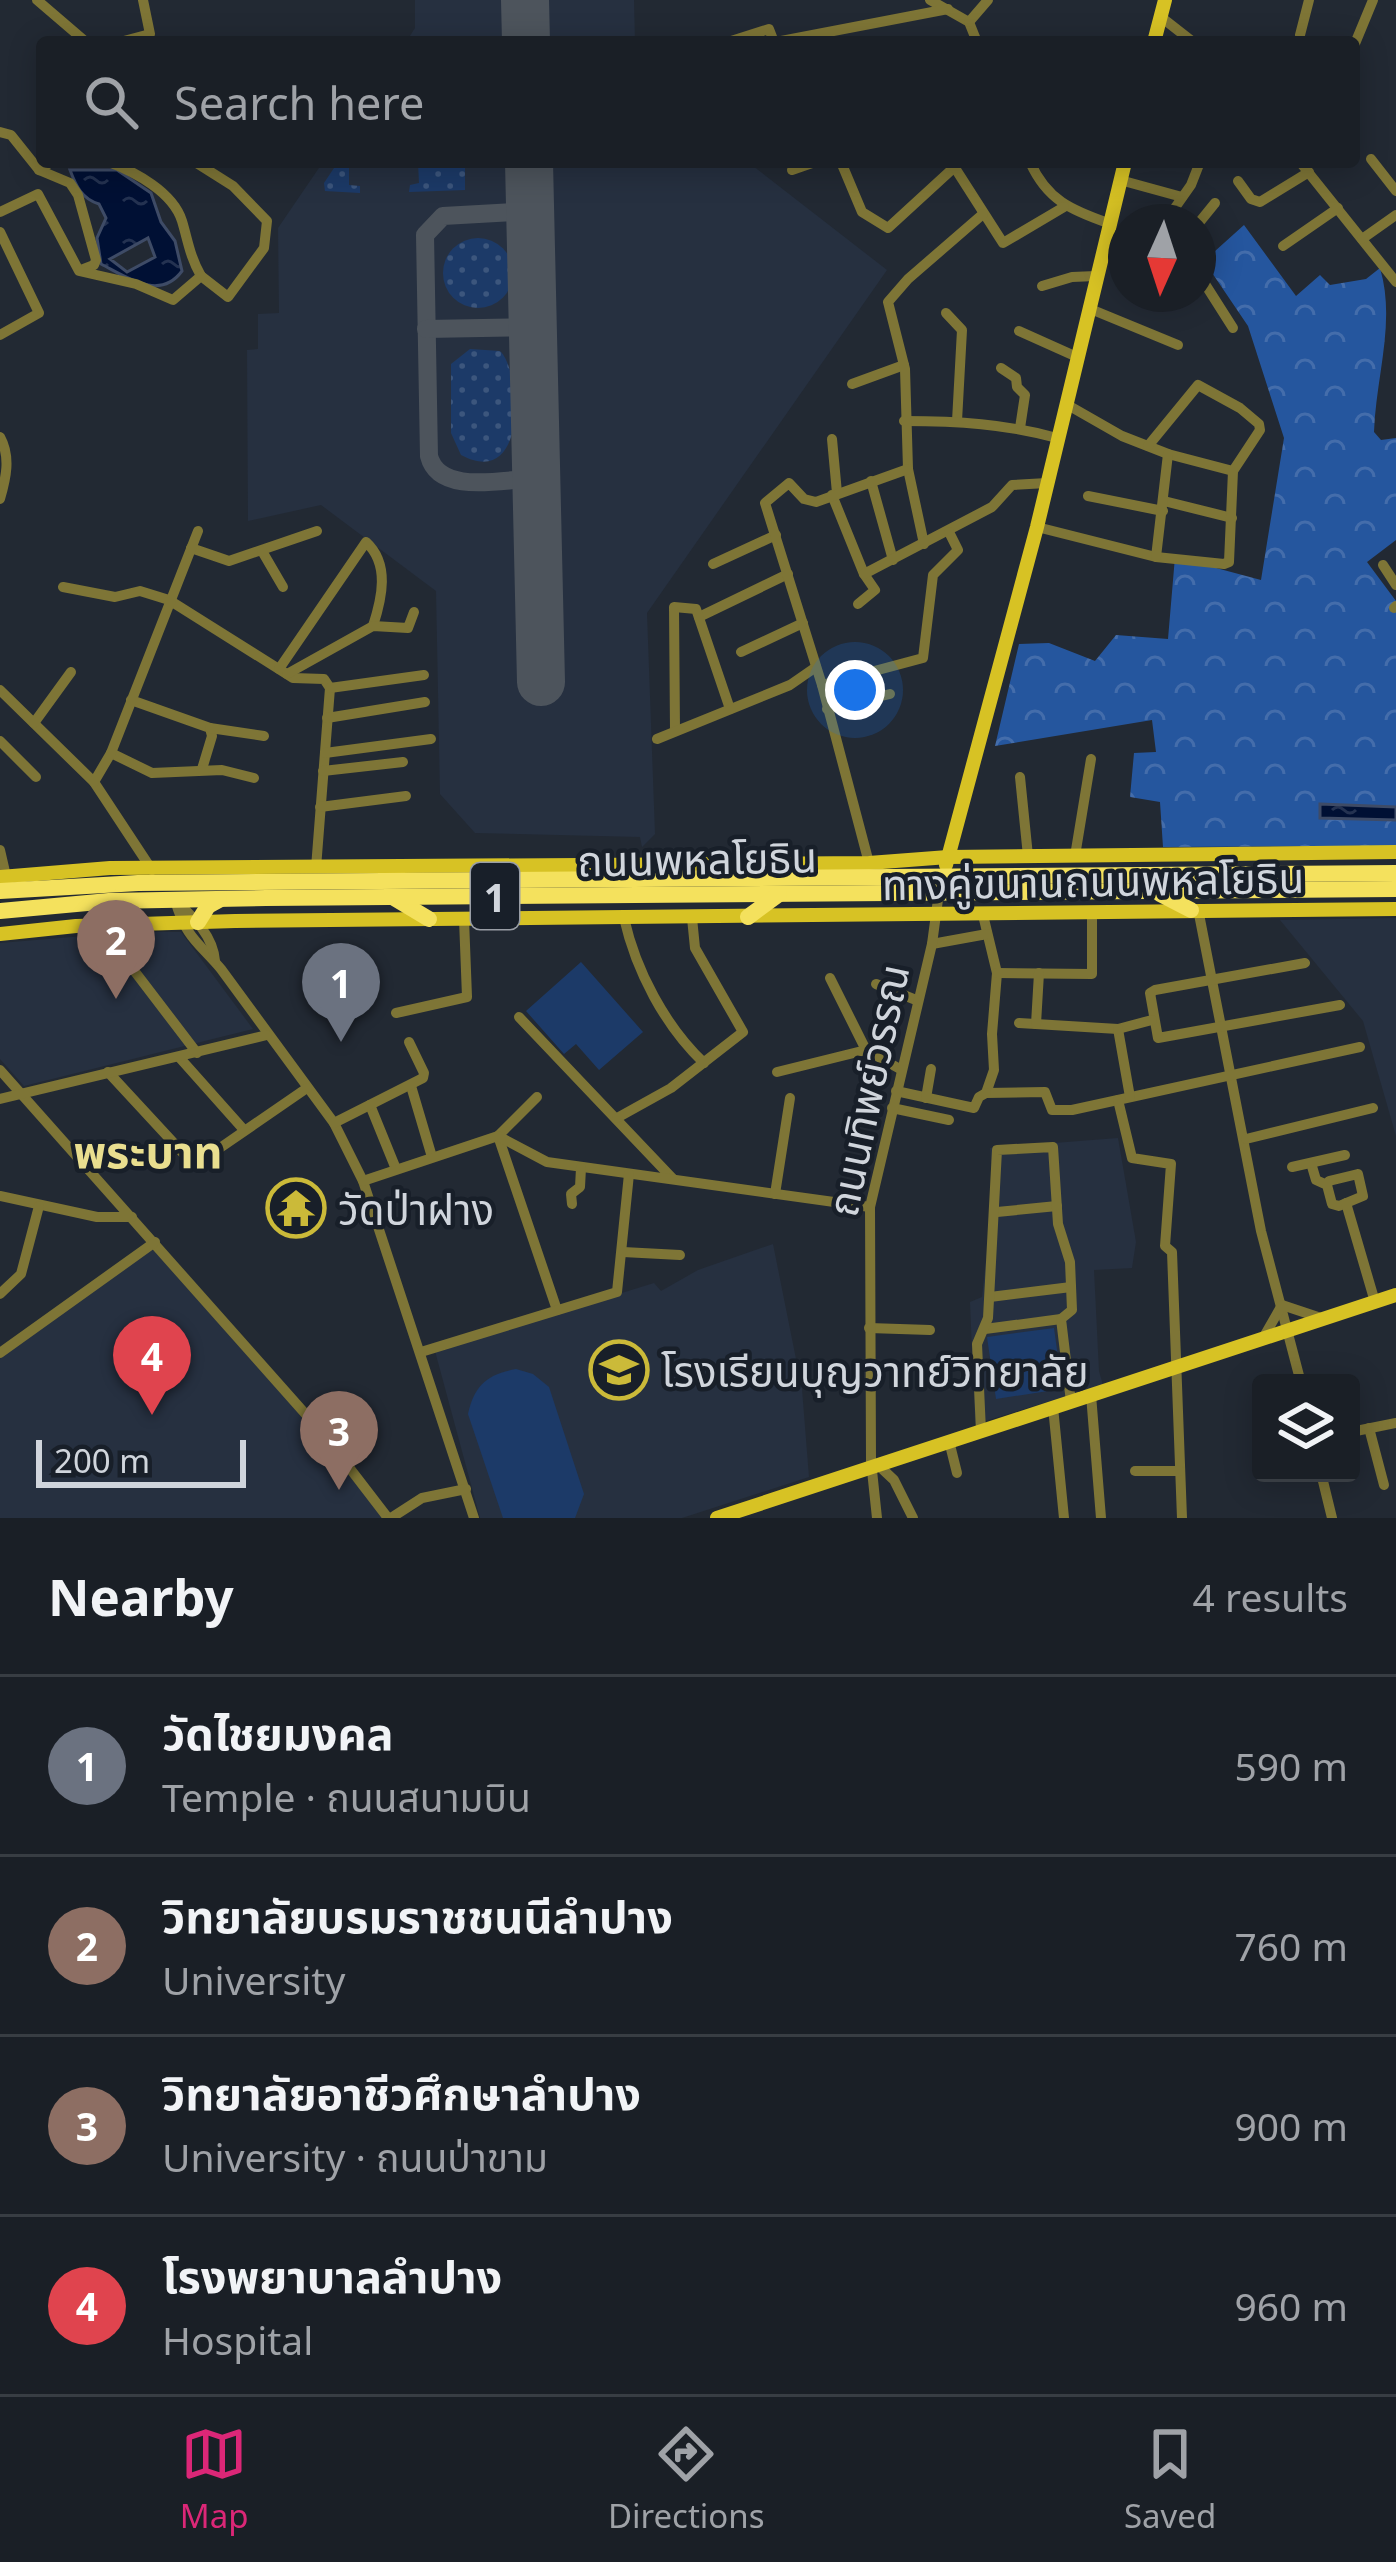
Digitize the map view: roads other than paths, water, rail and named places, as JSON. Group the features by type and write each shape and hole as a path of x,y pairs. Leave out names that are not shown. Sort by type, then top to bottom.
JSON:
{"highway":[{"path":"704,865 741,878"},
{"path":"526,880 556,866"},
{"name":"ถนนพหลโยธิน","path":"2,881 23,889 157,877 526,880 1396,873"},
{"name":"ถนนพหลโยธิน","path":"0,911 175,900 779,893 943,875 1156,892 1396,889"},
{"path":"157,877 175,900"},
{"path":"1156,892 1195,909"},
{"path":"748,917 779,893"},
{"path":"392,897 429,919"},
{"path":"190,923 220,899"}],"main road":[{"path":"1156,36 1165,0"},
{"path":"1117,204 1123,168"},
{"path":"943,875 1108,241"},
{"name":"ทางคู่ขนานถนนพหลโยธิน","path":"2,881 110,868 157,877 316,868 869,863 943,875 1028,856 1396,852"},
{"name":"ทางคู่ขนานถนนพหลโยธิน","path":"0,934 190,923 1396,909"},
{"path":"717,1518 1396,1295"}],"street":[{"path":"37,0 79,36"},
{"path":"142,36 150,34 143,0"},
{"path":"930,0 969,22 975,36"},
{"path":"969,22 988,0"},
{"path":"1300,35 1310,0"},
{"path":"1358,36 1373,0"},
{"path":"806,36 948,9"},
{"path":"1161,17 1185,36"},
{"path":"747,36 769,29 772,36"},
{"path":"0,132 11,135 36,166"},
{"path":"1371,159 1396,191"},
{"path":"124,168 140,174 176,208 189,254 201,275 228,297 264,248 267,221 233,186 204,168"},
{"path":"792,170 798,168"},
{"path":"844,168 862,212 888,228 954,168"},
{"path":"959,168 1003,243 1064,207"},
{"path":"1034,168 1054,200 1064,207 1108,219"},
{"path":"1177,204 1197,168"},
{"path":"1238,181 1251,199 1260,202 1302,168"},
{"path":"1307,168 1396,282"},
{"path":"39,170 70,183 78,195 96,260 79,271"},
{"path":"1120,180 1182,197"},
{"path":"0,212 38,194 79,271 136,284 172,300 201,275"},
{"path":"1283,246 1338,208"},
{"path":"924,544 908,469 904,365 888,302 983,214"},
{"path":"1362,239 1396,215"},
{"path":"0,232 39,313 0,335"},
{"path":"1042,286 1096,275"},
{"path":"1216,301 1233,328"},
{"path":"1088,308 1178,345"},
{"path":"946,313 962,330 957,421"},
{"path":"1019,331 1077,357"},
{"path":"851,384 904,365"},
{"path":"1001,368 1016,378 1016,388 1024,395 1020,428"},
{"path":"1036,527 1156,556 1224,565 1231,556 1233,471 1260,430 1259,424 1198,385 1148,446"},
{"path":"1066,404 1148,446 1233,471"},
{"path":"904,422 957,421 1020,428 1057,438"},
{"path":"0,437 6,447 7,476 0,499"},
{"path":"832,440 835,494 875,592 858,604"},
{"path":"1156,556 1168,454"},
{"path":"869,863 822,685 766,503 786,485 793,484 810,502 908,469"},
{"path":"871,481 893,560"},
{"path":"864,574 992,507 1012,485 1047,483"},
{"path":"1088,496 1232,518"},
{"path":"94,782 111,753 198,531"},
{"path":"191,548 223,561 317,531"},
{"path":"822,685 923,658 933,575 958,550 949,532"},
{"path":"713,564 776,535"},
{"path":"283,672 366,542 378,555 382,571 374,626"},
{"path":"262,551 283,586"},
{"path":"1382,565 1396,585"},
{"path":"699,617 788,574"},
{"path":"63,587 115,597 140,591 169,600 293,679 324,679 330,688 316,868"},
{"path":"675,731 673,609 694,606 730,709"},
{"path":"283,672 374,626 408,628 414,612"},
{"path":"741,652 803,623"},
{"path":"657,739 790,685 816,667"},
{"path":"34,723 71,672"},
{"path":"330,688 424,675"},
{"path":"0,690 94,782 157,877"},
{"path":"827,709 890,694"},
{"path":"131,700 210,728 264,736"},
{"path":"327,718 425,702"},
{"path":"111,753 152,773 197,773 212,736 210,728"},
{"path":"325,753 430,740"},
{"path":"0,742 36,777"},
{"path":"1075,856 1091,760"},
{"path":"323,771 403,762"},
{"path":"202,769 254,778"},
{"path":"1020,777 1028,856"},
{"path":"320,807 406,796"},
{"path":"0,850 2,881"},
{"name":"ถนนทิพย์วรรณ","path":"877,1518 869,1328 870,1207 932,944 943,875"},
{"path":"175,900 214,950 214,961 334,1123 363,1181 474,1518"},
{"path":"1195,909 1233,1075 1261,1231 1299,1374"},
{"path":"997,973 1092,974 1092,913"},
{"path":"982,915 997,973 994,1070 986,1093"},
{"path":"624,918 632,950 679,1039 704,1063"},
{"path":"617,1118 671,1088 743,1032 695,948 692,918"},
{"path":"395,1013 467,997 464,920"},
{"path":"116,925 126,961 197,1053"},
{"path":"932,944 987,934"},
{"path":"1305,963 1150,993 1158,1037 1340,1005"},
{"path":"1036,1024 1039,973"},
{"path":"830,978 866,1050 900,1069"},
{"path":"876,984 916,1000"},
{"path":"520,1017 673,1179"},
{"path":"1019,1023 1118,1029 1152,1020"},
{"path":"1118,1029 1132,1158 1171,1164 1165,1246 1172,1252 1182,1518"},
{"path":"0,1099 267,1035"},
{"path":"334,1123 411,1085 424,1073 409,1042"},
{"path":"896,1091 974,1108 981,1094 1045,1092 1055,1111 1360,1047"},
{"path":"777,1072 866,1050"},
{"path":"179,1057 244,1130"},
{"path":"926,1098 931,1069"},
{"path":"0,1070 354,1470 389,1518 422,1498 466,1489"},
{"path":"108,1072 194,1165"},
{"path":"411,1085 432,1157"},
{"path":"217,1150 307,1088"},
{"path":"363,1181 498,1136 536,1097"},
{"path":"775,1193 790,1098"},
{"path":"370,1105 396,1169"},
{"path":"892,1108 949,1120"},
{"path":"1246,1139 1372,1108"},
{"path":"498,1136 548,1162 870,1207"},
{"path":"498,1136 557,1310"},
{"path":"981,1431 977,1344 990,1297 997,1150 1053,1147 1072,1310 1060,1318 985,1328"},
{"path":"1292,1167 1345,1155"},
{"path":"1311,1163 1316,1180 1327,1186"},
{"path":"572,1204 571,1194 580,1187 580,1168"},
{"path":"421,1352 617,1292 628,1174"},
{"path":"1358,1174 1363,1196 1332,1204 1327,1186 1329,1181 1358,1174"},
{"path":"0,1196 97,1217 132,1217"},
{"path":"1346,1204 1375,1302"},
{"path":"0,1294 21,1274 39,1206"},
{"path":"997,1213 1057,1206"},
{"path":"0,1353 155,1242"},
{"path":"623,1252 680,1255"},
{"path":"990,1297 1072,1287"},
{"path":"1282,1305 1324,1319"},
{"path":"1262,1340 1282,1305"},
{"path":"1060,1318 1071,1402"},
{"path":"869,1328 930,1330"},
{"path":"1091,1395 1101,1518"},
{"path":"1053,1407 1064,1518"},
{"path":"1360,1430 1396,1424"},
{"path":"1369,1428 1384,1485"},
{"path":"949,1441 957,1473"},
{"path":"874,1465 894,1480 913,1518"},
{"path":"1135,1471 1180,1471"},
{"path":"1323,1482 1332,1518"}],"water":[{"path":"70,170 117,170 151,193 161,222 175,241 182,271 164,285 154,286 101,264 97,238 106,218 99,204 77,186","holes":["148,238 155,257 127,272 110,259"]},
{"path":"1320,804 1396,807 1396,820 1320,818"}],"place":[{"name":"วิทยาลัยบรมราชชนนีลำปาง","path":"116,999"},
{"name":"วัดไชยมงคล","path":"341,1042"},
{"name":"วัดป่าฝาง","path":"296,1208"},
{"name":"โรงเรียนบุญวาทย์วิทยาลัย","path":"619,1370"},
{"name":"โรงพยาบาลลำปาง","path":"152,1415"},
{"name":"วิทยาลัยอาชีวศึกษาลำปาง","path":"339,1490"}],"district":[{"name":"พระบาท","path":"148,1150"}]}
